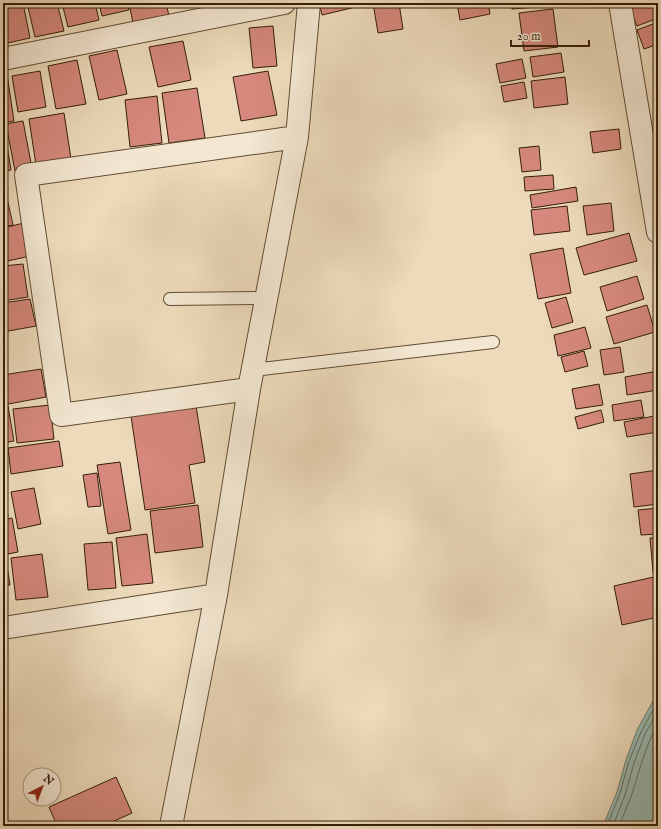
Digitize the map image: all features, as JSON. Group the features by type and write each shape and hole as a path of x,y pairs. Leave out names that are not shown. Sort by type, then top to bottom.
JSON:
{"street":[{"path":"3,59 284,3"},
{"path":"171,826 216,595 251,380 297,137 309,3"},
{"path":"620,3 658,232"},
{"path":"251,380 61,416 26,175 297,137"},
{"path":"3,628 216,595"}],"lane":[{"path":"170,299 267,298"},
{"path":"251,380 493,342"}],"water":[{"path":"658,692 658,826 603,826 617,792 626,760 637,730"}],"building":[{"path":"3,3 23,3 30,38 3,44"},
{"path":"27,3 57,3 64,31 35,37"},
{"path":"62,3 95,3 99,20 68,27"},
{"path":"99,3 127,3 129,10 102,16"},
{"path":"129,3 166,3 169,16 133,23"},
{"path":"319,3 359,3 360,6 322,15"},
{"path":"373,3 399,3 403,29 378,33"},
{"path":"457,3 488,3 490,14 460,20"},
{"path":"511,3 574,3 574,4 512,9"},
{"path":"628,3 658,3 658,18 637,26"},
{"path":"553,9 558,47 524,51 519,13"},
{"path":"658,22 658,44 644,49 637,30"},
{"path":"273,26 277,66 253,68 249,28"},
{"path":"183,41 191,80 158,87 149,47"},
{"path":"117,50 127,94 99,100 89,56"},
{"path":"561,53 564,72 533,77 530,57"},
{"path":"522,59 526,78 500,83 496,64"},
{"path":"77,60 86,104 56,109 48,66"},
{"path":"40,71 46,107 18,112 12,76"},
{"path":"268,71 277,115 241,121 233,77"},
{"path":"3,74 7,74 14,121 3,123"},
{"path":"565,77 568,104 534,108 531,81"},
{"path":"524,82 527,98 504,102 501,86"},
{"path":"197,88 205,138 169,143 162,93"},
{"path":"157,96 162,143 130,147 125,100"},
{"path":"64,113 71,159 36,165 29,119"},
{"path":"23,121 32,168 15,171 6,124"},
{"path":"3,127 11,170 3,171"},
{"path":"619,129 621,149 593,153 590,132"},
{"path":"539,146 541,170 522,172 519,148"},
{"path":"553,175 554,189 525,191 524,177"},
{"path":"576,187 578,201 532,208 530,195"},
{"path":"5,189 13,225 3,227 3,190"},
{"path":"611,203 614,231 587,235 583,206"},
{"path":"567,206 570,231 534,235 531,210"},
{"path":"28,222 35,255 3,262 3,228"},
{"path":"629,233 637,261 584,275 576,248"},
{"path":"563,248 571,293 538,299 530,254"},
{"path":"23,264 28,297 3,301 3,266"},
{"path":"637,276 644,299 607,311 600,287"},
{"path":"566,297 573,322 552,328 545,303"},
{"path":"30,299 36,326 3,332 3,303"},
{"path":"647,305 655,332 614,344 606,317"},
{"path":"585,327 591,348 558,356 554,335"},
{"path":"620,347 624,372 604,375 600,350"},
{"path":"584,351 588,366 565,372 561,357"},
{"path":"41,369 46,397 3,405 3,375"},
{"path":"658,371 658,390 627,395 625,377"},
{"path":"599,384 603,405 576,409 572,389"},
{"path":"641,400 644,417 614,421 612,405"},
{"path":"50,405 54,439 17,443 13,409"},
{"path":"8,406 14,441 3,443 3,407"},
{"path":"196,406 205,462 189,465 195,503 145,510 131,416"},
{"path":"601,410 604,422 578,429 575,417"},
{"path":"654,416 658,432 627,437 624,422"},
{"path":"59,441 63,466 11,474 8,448"},
{"path":"120,462 131,530 108,534 97,465"},
{"path":"658,470 658,504 634,507 630,474"},
{"path":"97,473 101,506 88,507 83,475"},
{"path":"4,488 8,517 3,518 3,489"},
{"path":"34,488 41,524 18,529 11,492"},
{"path":"198,505 203,547 155,553 150,511"},
{"path":"658,508 658,534 641,535 638,510"},
{"path":"12,518 18,552 3,555 3,520"},
{"path":"147,534 153,583 122,586 116,538"},
{"path":"650,538 658,538 658,572 653,572"},
{"path":"112,542 116,588 88,590 84,544"},
{"path":"42,554 48,597 16,600 11,558"},
{"path":"6,560 10,585 3,586 3,561"},
{"path":"658,576 658,617 622,625 614,586"},
{"path":"116,777 132,813 103,826 57,826 49,807 62,807 62,801"}]}
